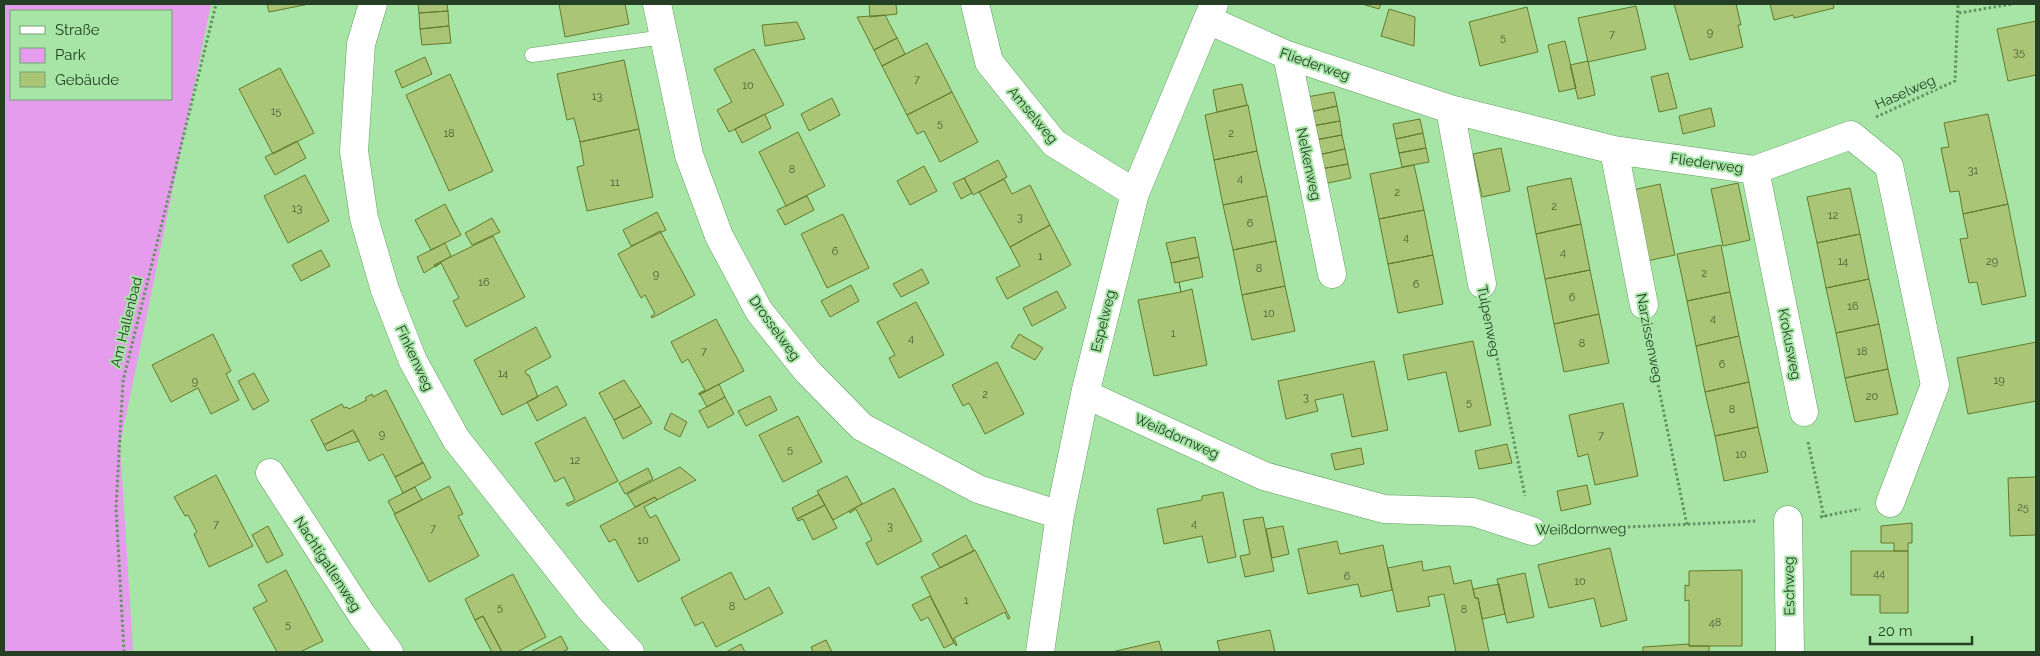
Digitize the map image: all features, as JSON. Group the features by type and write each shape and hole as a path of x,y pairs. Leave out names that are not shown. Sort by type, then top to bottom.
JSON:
{"street":[{"name":"Finkenweg","path":"373,4 361,44 354,151 364,218 384,290 414,362 456,439 591,610 630,652"},
{"name":"Drosselweg","path":"658,4 689,155 719,236 759,311 807,371 862,427 978,489 1060,515"},
{"name":"Amselweg","path":"975,4 989,62 1054,144 1135,192"},
{"name":"Espelweg","path":"1040,652 1060,515 1086,394 1135,192 1211,12"},
{"name":"Fliederweg","path":"1211,12 1287,55 1450,109 1614,150 1755,170 1851,135"},
{"name":"Nelkenweg","path":"1287,55 1332,274"},
{"name":"Tulpenweg","path":"1450,109 1482,284"},
{"path":"1851,135 1889,166 1935,385 1890,503"},
{"name":"Narzissenweg","path":"1614,150 1644,305"},
{"name":"Krokusweg","path":"1755,170 1804,412"},
{"name":"Weißdornweg","path":"1086,394 1264,476 1384,509 1473,512 1532,531"},
{"name":"Nachtigallenweg","path":"270,474 362,615 389,652"},
{"name":"Eschweg","path":"1788,520 1790,652"}],"lane":[{"path":"532,55 664,37"}],"path":[{"name":"Am Hallenbad","path":"124,652 116,508 123,381 216,4"},
{"name":"Haselweg","path":"1851,135 1881,113 1955,82 1958,4"},
{"path":"1959,14 2012,4"},
{"name":"Tulpenweg","path":"1482,284 1532,531"},
{"name":"Narzissenweg","path":"1644,305 1687,525"},
{"path":"1804,412 1804,425 1824,517"},
{"name":"Weißdornweg","path":"1532,531 1788,520 1824,517 1890,503"}],"green space":[{"path":"4,4 211,4 120,445 133,650 114,652 4,652"}],"building":[{"path":"267,4 309,4 269,12"},
{"path":"418,4 447,4 448,11 419,13"},
{"path":"559,4 625,4 629,24 565,37"},
{"path":"869,4 896,4 897,14 870,17"},
{"path":"1362,4 1381,4 1379,9"},
{"path":"1674,4 1736,4 1741,25 1738,25 1743,47 1690,60"},
{"path":"1770,4 1833,4 1834,8 1794,18 1793,15 1774,20"},
{"path":"1636,6 1646,49 1588,62 1578,18"},
{"path":"1527,7 1538,52 1480,66 1469,22"},
{"path":"1389,9 1415,17 1414,46 1381,36"},
{"path":"448,11 449,26 420,29 419,13"},
{"path":"885,15 897,38 874,50 857,17"},
{"path":"2036,21 2036,75 2008,81 1997,29"},
{"path":"797,22 805,39 765,46 762,25"},
{"path":"449,26 451,43 422,45 420,29"},
{"path":"897,38 905,54 882,66 874,50"},
{"path":"1565,41 1576,88 1559,92 1548,45"},
{"path":"927,43 952,92 907,115 882,66"},
{"path":"754,49 784,105 729,132 717,110 732,102 714,69"},
{"path":"425,57 432,74 402,88 395,71"},
{"path":"624,60 639,129 580,142 574,118 567,120 557,74"},
{"path":"1588,61 1595,95 1578,99 1570,65"},
{"path":"280,68 314,133 273,154 239,89"},
{"path":"1668,73 1677,108 1659,112 1651,77"},
{"path":"450,74 493,171 449,191 406,95"},
{"path":"1242,84 1247,105 1217,112 1213,90"},
{"path":"952,92 978,142 940,162 924,131 917,134 907,115"},
{"path":"1334,92 1337,106 1310,112 1307,97"},
{"path":"832,98 840,115 809,131 801,114"},
{"path":"1248,105 1257,151 1214,160 1205,115"},
{"path":"1337,106 1340,121 1312,126 1310,112"},
{"path":"1711,108 1715,126 1683,134 1679,116"},
{"path":"765,114 771,128 742,143 735,129"},
{"path":"1988,114 2008,204 1963,214 1959,191 1950,192 1941,148 1949,147 1944,123"},
{"path":"1420,119 1423,133 1396,139 1393,124"},
{"path":"1340,121 1342,135 1315,140 1312,126"},
{"path":"639,129 653,197 587,211 577,167 584,165 580,142"},
{"path":"798,132 825,186 786,206 759,152"},
{"path":"1423,133 1426,148 1399,153 1396,139"},
{"path":"1342,135 1345,149 1318,155 1315,140"},
{"path":"297,141 306,158 275,175 265,157"},
{"path":"1426,148 1429,162 1402,167 1399,153"},
{"path":"1501,148 1510,191 1482,197 1473,154"},
{"path":"1345,149 1348,164 1321,169 1318,155"},
{"path":"1257,151 1267,196 1223,205 1214,160"},
{"path":"998,160 1007,177 973,195 964,178"},
{"path":"1348,164 1351,178 1324,184 1321,169"},
{"path":"1414,165 1424,210 1379,219 1370,174"},
{"path":"924,166 937,191 910,205 897,181"},
{"path":"305,175 329,221 288,243 264,196"},
{"path":"964,178 972,193 961,199 953,183"},
{"path":"1571,178 1581,224 1536,234 1527,187"},
{"path":"1004,179 1012,194 1030,185 1050,225 1010,247 979,192"},
{"path":"1738,183 1750,240 1723,246 1711,189"},
{"path":"1660,184 1675,255 1647,261 1633,190"},
{"path":"1850,188 1860,234 1817,243 1807,197"},
{"path":"807,196 814,210 785,225 777,210"},
{"path":"1267,196 1276,241 1233,250 1223,205"},
{"path":"445,204 461,235 431,250 415,220"},
{"path":"2008,204 2026,296 1982,305 1977,282 1969,283 1960,239 1968,238 1963,214"},
{"path":"1424,210 1433,255 1388,264 1379,219"},
{"path":"657,212 666,230 631,246 623,230"},
{"path":"843,214 869,268 827,288 801,234"},
{"path":"492,218 500,232 472,245 465,233"},
{"path":"1581,224 1590,270 1545,279 1536,234"},
{"path":"1050,225 1071,265 1007,299 996,278 1020,266 1010,247"},
{"path":"660,231 695,295 652,318 651,316 655,314 645,295 641,298 618,254"},
{"path":"1860,234 1869,279 1826,288 1817,243"},
{"path":"493,236 525,297 466,327 453,301 459,298 441,263 435,267 434,265"},
{"path":"1195,237 1199,257 1171,263 1166,243"},
{"path":"1276,241 1285,286 1242,295 1233,250"},
{"path":"445,243 451,256 424,273 417,257"},
{"path":"1721,245 1730,292 1687,301 1677,254"},
{"path":"321,250 330,266 301,281 292,265"},
{"path":"1433,255 1443,304 1398,313 1388,264"},
{"path":"1199,257 1203,277 1175,283 1171,263"},
{"path":"922,269 929,283 901,297 893,284"},
{"path":"1590,270 1599,314 1554,324 1545,279"},
{"path":"1869,279 1879,324 1836,333 1826,288"},
{"path":"851,285 859,301 830,317 821,301"},
{"path":"1285,286 1295,331 1252,340 1242,295"},
{"path":"1192,289 1207,365 1154,376 1138,300"},
{"path":"1057,291 1066,308 1032,326 1023,308"},
{"path":"1730,292 1739,336 1696,346 1687,301"},
{"path":"916,302 944,355 899,378 889,358 895,355 877,322"},
{"path":"1599,314 1609,363 1564,372 1554,324"},
{"path":"716,319 744,371 699,395 699,393 705,390 688,359 682,363 671,342"},
{"path":"1879,324 1888,369 1845,378 1836,333"},
{"path":"536,327 551,357 525,371 529,375 538,397 502,415 474,360"},
{"path":"213,334 231,371 226,374 239,400 211,414 198,388 171,402 152,365"},
{"path":"1019,334 1043,348 1035,360 1011,347"},
{"path":"1739,336 1749,382 1705,392 1696,346"},
{"path":"1473,341 1491,425 1459,432 1446,372 1408,380 1403,355"},
{"path":"2036,342 2036,401 1968,414 1957,358"},
{"path":"1374,361 1388,430 1352,437 1343,394 1315,400 1318,411 1286,419 1278,381"},
{"path":"997,362 1024,414 985,434 969,403 963,406 952,385"},
{"path":"1888,369 1898,414 1855,422 1845,378"},
{"path":"254,373 269,401 253,410 238,381"},
{"path":"624,380 641,406 614,420 599,393"},
{"path":"1749,382 1758,427 1715,436 1705,392"},
{"path":"719,384 725,397 707,407 700,394"},
{"path":"557,386 567,405 537,421 527,402"},
{"path":"386,390 423,463 395,477 383,454 369,461 353,430 324,445 311,420 342,404 344,408 347,407 349,409 367,400 365,398 372,394 373,397"},
{"path":"770,396 777,410 746,426 738,411"},
{"path":"725,397 734,414 708,428 699,411"},
{"path":"1623,403 1638,476 1595,485 1588,454 1578,457 1569,415"},
{"path":"641,406 652,423 623,439 614,420"},
{"path":"671,413 687,422 680,437 664,429"},
{"path":"798,416 822,462 783,482 759,435"},
{"path":"585,417 618,481 568,506 566,504 575,500 564,477 555,482 535,443"},
{"path":"1758,427 1768,472 1724,481 1715,436"},
{"path":"353,430 359,441 327,451 324,445"},
{"path":"1507,444 1512,463 1479,469 1475,451"},
{"path":"1361,448 1364,464 1335,470 1331,454"},
{"path":"423,462 431,478 403,493 395,477"},
{"path":"680,467 696,480 657,500 655,497 635,507 627,494"},
{"path":"648,468 653,479 625,494 619,483"},
{"path":"216,475 253,546 209,567 194,534 197,532 188,515 185,516 174,497"},
{"path":"847,476 862,504 833,520 817,491"},
{"path":"2036,477 2036,535 2010,536 2008,478"},
{"path":"1587,485 1591,504 1561,511 1557,491"},
{"path":"449,486 463,514 458,516 479,556 429,582 394,514"},
{"path":"415,487 422,500 395,514 388,501"},
{"path":"894,488 922,541 877,565 866,543 872,540 856,509 850,513 849,511"},
{"path":"1223,492 1236,557 1208,563 1202,536 1164,544 1157,509 1202,500 1202,496"},
{"path":"819,494 825,505 797,519 792,508"},
{"path":"655,497 657,500 644,507 650,518 656,515 680,560 638,582 615,539 609,542 600,526"},
{"path":"825,505 837,528 813,540 803,519 798,521 797,519"},
{"path":"1263,517 1274,571 1245,577 1240,556 1250,554 1243,520"},
{"path":"1912,523 1912,543 1908,543 1908,551 1894,551 1894,543 1881,543 1881,526"},
{"path":"268,526 283,555 267,563 252,535"},
{"path":"1283,526 1289,554 1272,558 1266,529"},
{"path":"966,535 974,551 940,568 932,554"},
{"path":"1337,541 1340,554 1383,545 1392,590 1361,597 1358,584 1308,594 1298,549"},
{"path":"1610,548 1627,620 1601,627 1594,598 1549,608 1538,565"},
{"path":"975,550 1010,618 1008,619 1005,612 954,638 956,646 921,577"},
{"path":"1851,551 1908,551 1908,613 1880,613 1880,595 1851,595"},
{"path":"1422,561 1423,571 1450,566 1454,584 1471,580 1475,598 1478,598 1489,652 1456,652 1444,594 1428,597 1430,606 1397,612 1388,568"},
{"path":"286,570 323,641 300,652 277,652 253,608 267,601 258,585"},
{"path":"1742,570 1742,646 1689,646 1689,600 1685,601 1685,585 1689,586 1689,571"},
{"path":"731,572 745,600 769,587 783,613 716,647 703,622 695,626 681,598"},
{"path":"1525,573 1534,617 1507,623 1497,579"},
{"path":"513,574 546,637 517,652 502,652 483,616 475,620 465,599"},
{"path":"1499,584 1505,614 1482,619 1478,598 1475,598 1473,589"},
{"path":"930,596 954,643 944,648 928,617 921,621 912,605"},
{"path":"483,616 502,652 492,652 475,620"},
{"path":"1270,630 1275,652 1220,652 1217,641"},
{"path":"561,636 568,649 562,652 532,652 532,651"},
{"path":"826,640 832,652 813,652 811,647"},
{"path":"1159,641 1162,652 1112,652"},
{"path":"741,644 745,652 726,652"},
{"path":"1689,644 1689,646 1709,646 1709,652 1643,652 1643,647"}]}
